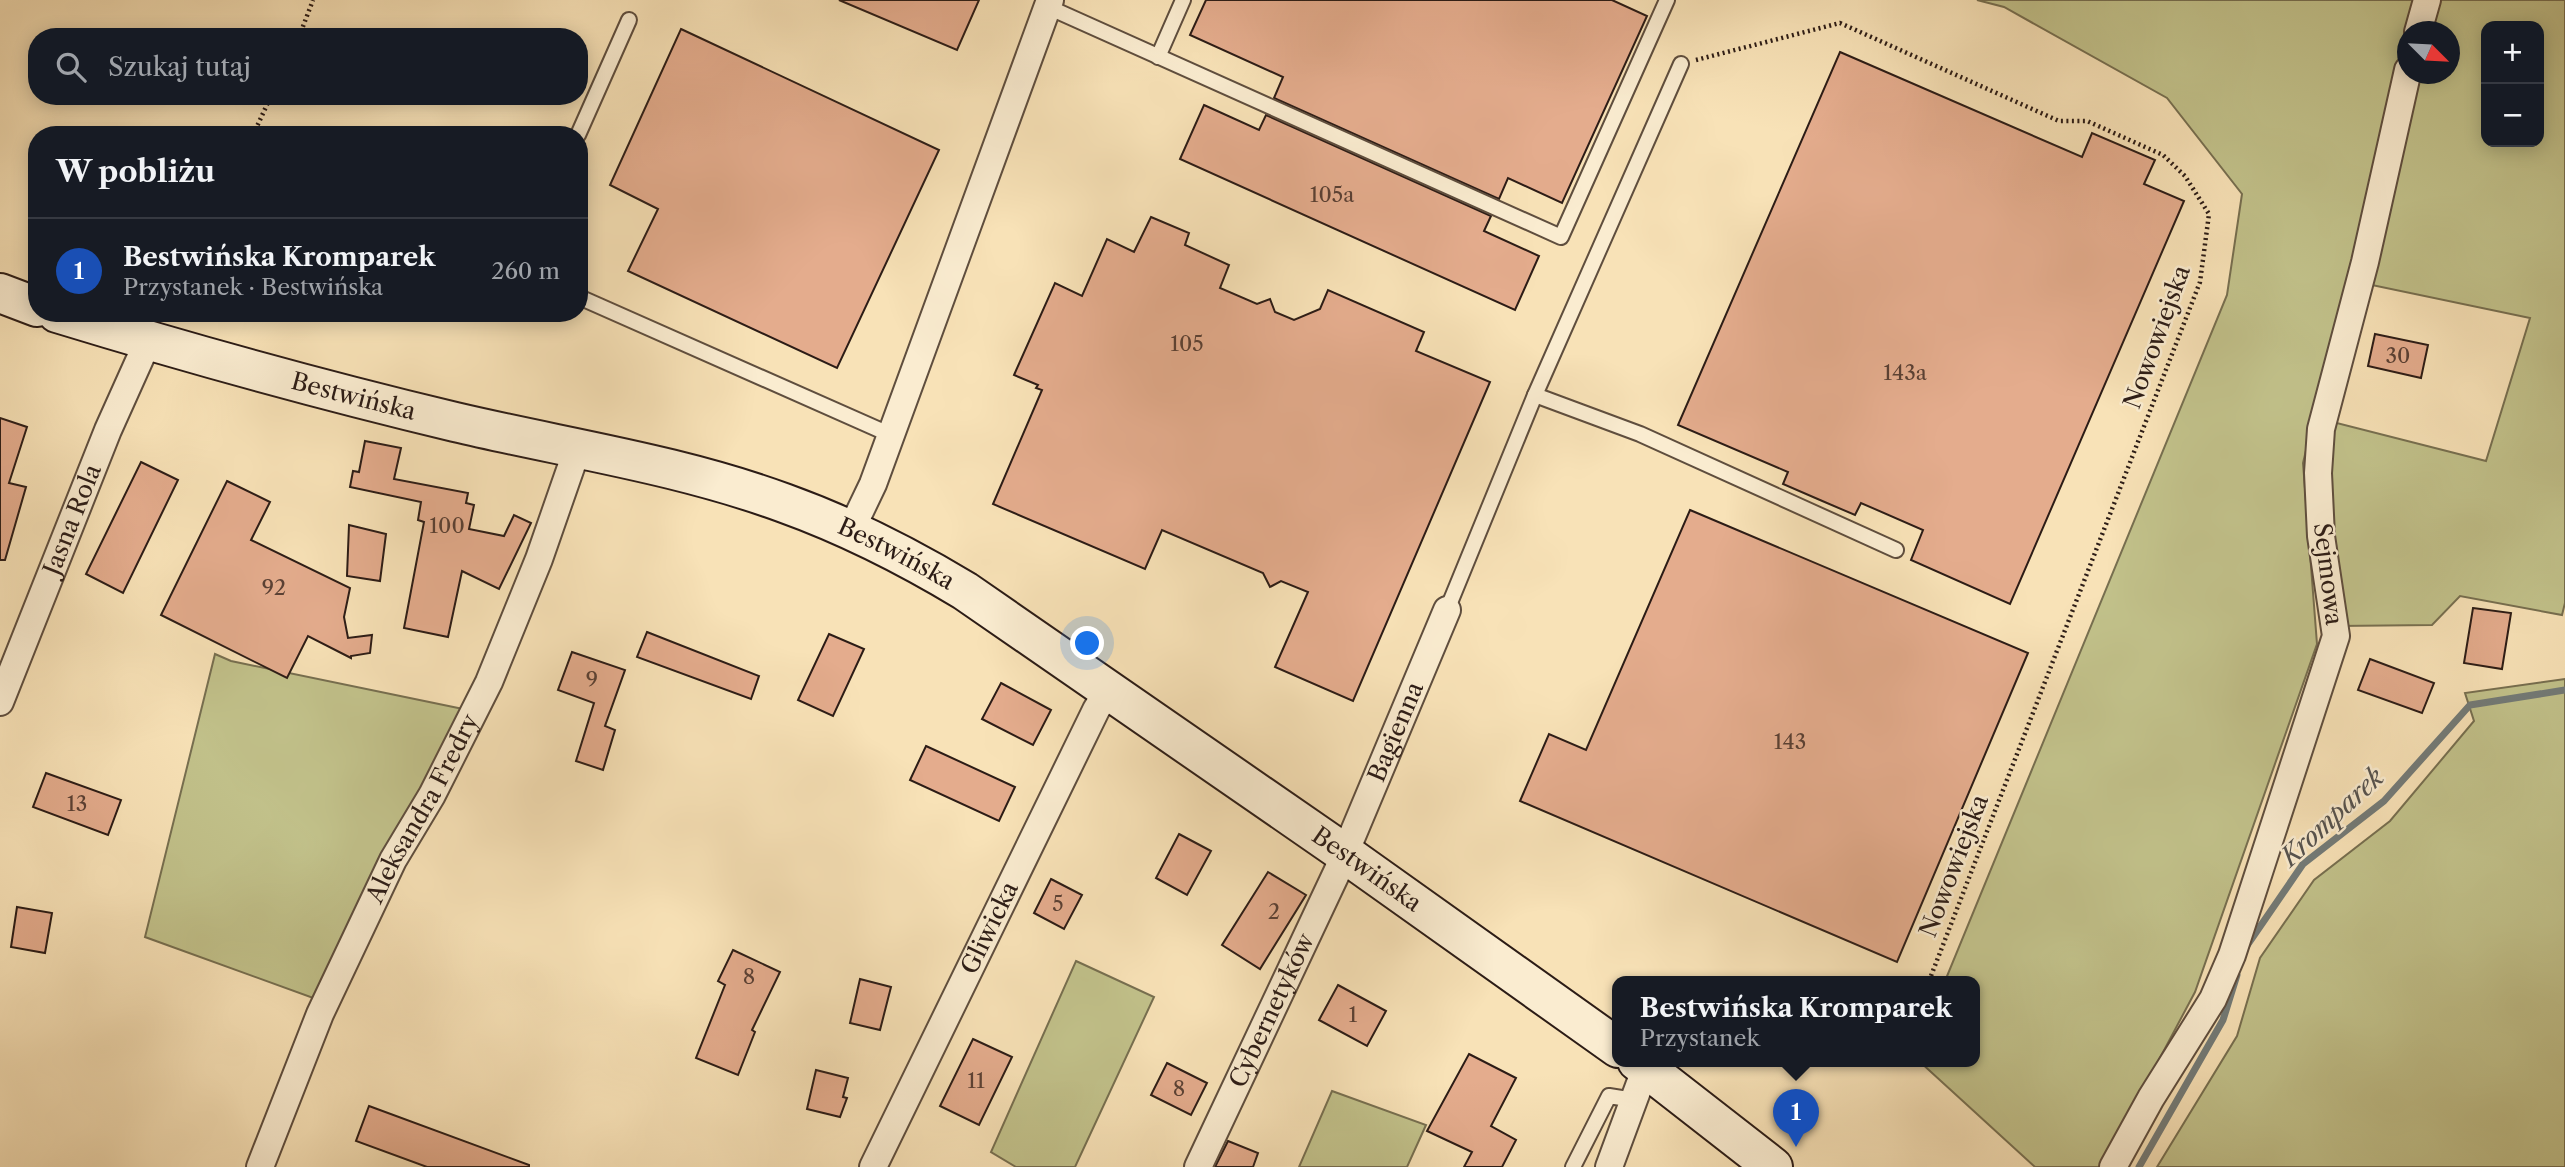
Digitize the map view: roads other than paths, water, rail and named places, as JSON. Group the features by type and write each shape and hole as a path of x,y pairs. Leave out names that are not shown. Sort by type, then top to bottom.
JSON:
{"street":[{"path":"2421,21 2427,0"},
{"path":"851,530 873,484 1049,4"},
{"name":"Sejmowa","path":"2113,1167 2151,1098 2218,988 2232,955 2336,635 2321,536 2318,473 2321,429 2365,262 2404,84"},
{"path":"0,293 28,304"},
{"name":"Bestwińska","path":"86,322 148,341 453,421 578,447 734,488 783,503 851,530 908,557 964,591 1343,853 1612,1053"},
{"name":"Jasna Rola","path":"0,702 103,442 148,341"},
{"name":"Aleksandra Fredry","path":"260,1167 320,1014 393,860 432,795 489,682 539,559 578,447"},
{"name":"Bagienna","path":"1343,853 1371,793 1447,610"},
{"name":"Gliwicka","path":"873,1167 1096,709 1108,690"},
{"name":"Cybernetyków","path":"1198,1167 1337,872 1343,853"},
{"path":"1609,1167 1633,1069"},
{"name":"Bestwińska","path":"1633,1069 1773,1167"}],"lane":[{"path":"1158,57 1183,0"},
{"path":"1049,4 1158,57 1561,237 1667,0"},
{"path":"582,126 629,20"},
{"path":"1447,610 1535,395 1681,64"},
{"path":"588,301 891,435"},
{"path":"1535,395 1640,434 1896,550"},
{"path":"1573,1167 1609,1096 1633,1069"}],"waterway":[{"name":"Kromparek","path":"2246,947 2303,864 2384,801 2470,705 2565,690"},
{"name":"Kromparek","path":"2139,1167 2223,1020 2237,975"}],"place":[{"name":"Bestwińska Kromparek","path":"1796,1147"}]}
